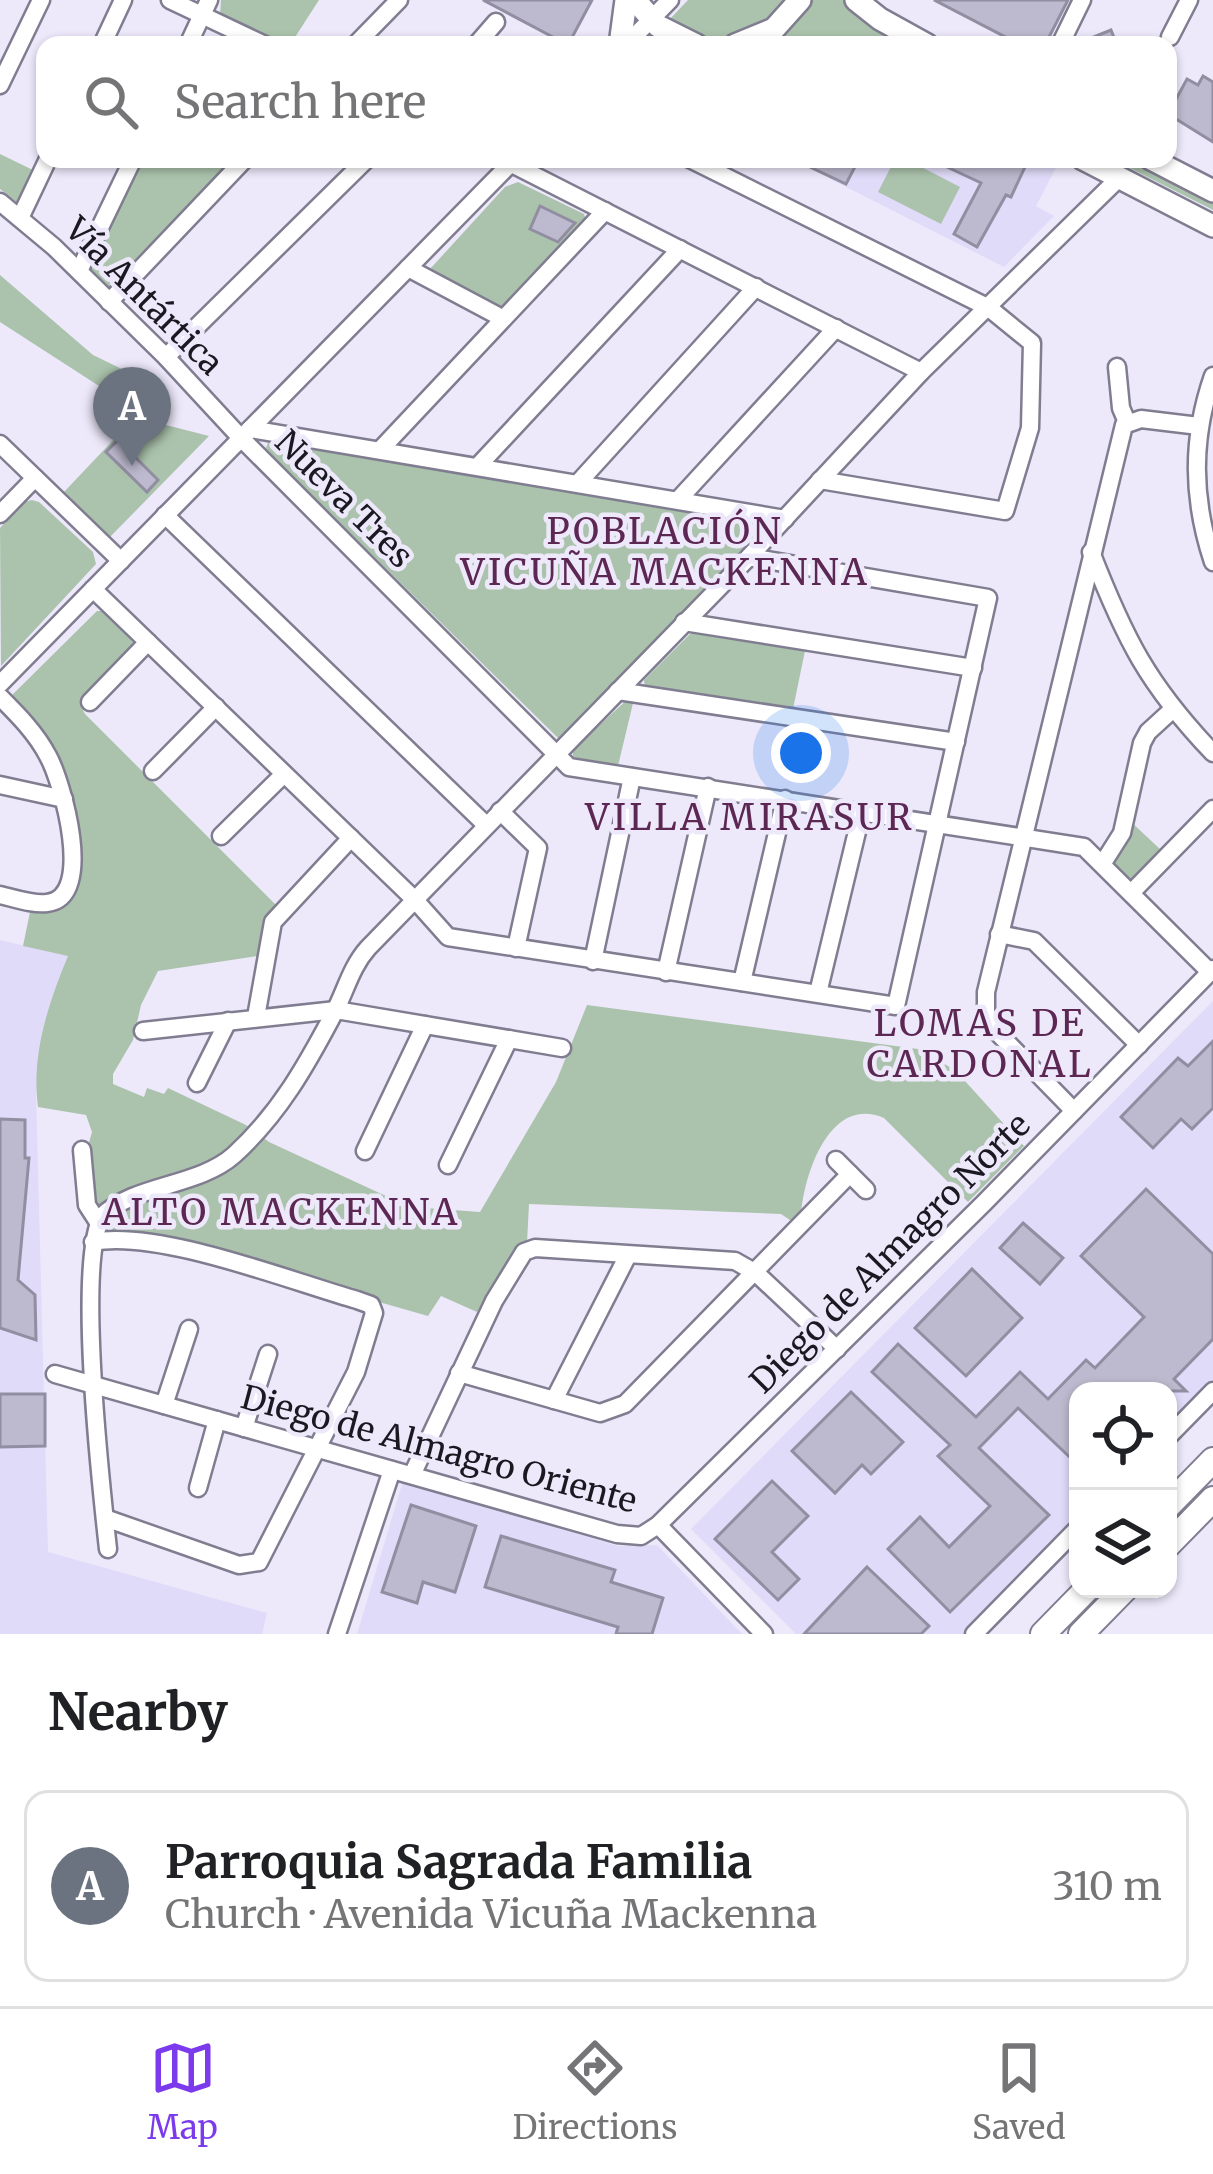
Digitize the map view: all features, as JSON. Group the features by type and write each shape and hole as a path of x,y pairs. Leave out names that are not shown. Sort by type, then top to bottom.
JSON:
{"highway":[{"path":"1177,1497 1213,1460"},
{"path":"1177,1536 1213,1499"},
{"path":"1043,1634 1078,1598"},
{"path":"1081,1634 1116,1598"}],"main road":[{"path":"631,0 672,36"},
{"path":"625,36 631,0"},
{"path":"756,36 773,29 800,0"},
{"path":"856,0 911,36"},
{"path":"1101,168 1213,226"},
{"path":"1168,168 1213,191"}],"street":[{"path":"0,85 41,0"},
{"path":"106,36 123,0"},
{"path":"170,0 206,8 251,36"},
{"path":"364,36 399,0"},
{"path":"633,36 670,0"},
{"path":"1064,36 1082,0"},
{"path":"1171,36 1189,0"},
{"path":"192,36 206,8"},
{"path":"484,36 496,22"},
{"path":"20,218 44,168"},
{"path":"79,271 129,168"},
{"path":"109,302 236,168"},
{"path":"166,357 359,168"},
{"path":"0,684 502,168"},
{"path":"524,168 921,371"},
{"path":"708,168 989,308 1032,343 1030,428 1005,511 820,480"},
{"path":"108,1549 94,1384 93,1242 103,1216 218,1168 236,1154 281,1107 336,1010 359,958 749,557 921,371 1120,178"},
{"name":"Vía Antártica","path":"0,202 79,271 245,434"},
{"path":"380,450 605,211"},
{"path":"478,466 680,249"},
{"path":"408,268 502,318"},
{"path":"578,483 756,287"},
{"path":"678,500 836,328"},
{"path":"1074,1111 988,1020 986,992 1091,552 1127,422 1117,367"},
{"path":"1213,376 1199,426 1196,492 1213,562"},
{"path":"1127,422 1141,419 1199,426"},
{"path":"245,434 380,450 785,519"},
{"name":"Nueva Tres","path":"245,434 556,755"},
{"path":"0,444 121,561"},
{"path":"0,514 35,478"},
{"path":"165,515 486,825"},
{"path":"1091,552 1137,658 1172,710 1213,753"},
{"path":"93,589 448,937 896,1006 988,598 749,557"},
{"path":"684,622 973,668"},
{"path":"90,702 148,642"},
{"path":"618,691 956,742"},
{"path":"0,697 38,738 56,770 73,853 72,873 57,900 45,904 0,895"},
{"path":"153,771 216,707"},
{"path":"1103,863 1122,833 1142,743 1172,710"},
{"path":"556,755 574,769 1084,847 1211,970"},
{"path":"221,836 284,774"},
{"path":"593,961 632,777"},
{"path":"0,785 64,799"},
{"path":"666,971 708,788"},
{"path":"742,982 785,799"},
{"path":"1132,892 1213,809"},
{"path":"500,811 538,848 516,948"},
{"path":"818,993 862,811"},
{"path":"256,1018 273,922 350,838"},
{"path":"999,934 1034,941 1139,1045"},
{"name":"Diego de Almagro Norte","path":"658,1525 1211,970"},
{"path":"143,1031 336,1010 562,1048"},
{"path":"197,1083 229,1021"},
{"path":"365,1151 425,1024"},
{"path":"448,1165 509,1039"},
{"path":"82,1150 87,1205 103,1216"},
{"path":"459,1373 600,1413 625,1404 756,1273 843,1167 866,1190"},
{"path":"93,1242 112,1238 151,1241 374,1308 356,1372 263,1557 254,1565 239,1565 105,1518"},
{"path":"412,1475 459,1373 524,1252 535,1248 735,1261 756,1273 837,1349"},
{"path":"554,1400 628,1255"},
{"path":"164,1405 189,1329"},
{"path":"244,1427 268,1354"},
{"name":"Diego de Almagro Oriente","path":"56,1374 617,1534 640,1536 658,1525 764,1634"},
{"path":"1177,1428 1213,1391"},
{"path":"198,1488 217,1420"},
{"path":"337,1634 392,1470"},
{"path":"974,1634 1069,1537"}],"shaded area":[{"path":"809,168 1056,168 1036,206 1054,216 1004,267"},
{"path":"0,940 69,956 45,1021 36,1092 48,1552 267,1613 262,1634 0,1634"},
{"path":"1213,1001 1213,1380 1177,1420 1177,1382 1069,1382 1069,1529 964,1634 796,1634 691,1529"},
{"path":"403,1481 618,1546 657,1545 742,1634 357,1634"}],"green space":[{"path":"221,0 319,0 296,36 257,36 220,15"},
{"path":"688,0 786,0 761,22 730,35 698,35 670,19"},
{"path":"807,0 844,0 897,36 772,36"},
{"path":"0,154 37,172 22,202 0,189"},
{"path":"139,168 232,168 116,290 107,290 91,268"},
{"path":"890,168 923,168 960,187 941,224 878,192"},
{"path":"1130,168 1149,168 1213,201 1213,210"},
{"path":"518,182 584,214 586,221 501,309 430,269 505,187"},
{"path":"0,275 93,355 126,371 143,400 130,406 0,322"},
{"path":"135,417 209,436 109,538 64,492"},
{"path":"269,440 767,523 564,737 558,738 273,457 266,448"},
{"path":"32,500 93,552 96,564 1,666 0,528 24,502"},
{"path":"97,611 106,611 136,646 82,708 85,714 278,907 263,929 257,956 158,971 141,1005 133,1040 113,1074 113,1084 144,1097 147,1088 164,1094 168,1088 399,1206 480,1212 556,1082 587,1005 918,1049 955,1070 1024,1146 968,1202 884,1118 865,1114 834,1128 823,1144 807,1181 801,1217 793,1222 781,1214 529,1204 527,1243 513,1250 477,1312 441,1296 428,1316 239,1262 98,1237 88,1146 92,1132 86,1115 38,1107 43,1030 68,956 23,946 30,912 56,911 73,892 63,771 40,726 10,697"},
{"path":"693,631 806,646 793,709 645,687 644,680"},
{"path":"629,698 634,699 618,766 573,757 573,749"},
{"path":"1130,821 1161,850 1130,882 1111,865"}],"building":[{"path":"483,0 592,0 573,36 551,36"},
{"path":"934,0 1068,0 1050,36 1004,36"},
{"path":"1203,76 1213,82 1213,142 1177,120 1177,97 1187,79 1198,85"},
{"path":"812,168 854,168 846,184"},
{"path":"949,168 1025,168 977,247 954,234 981,183"},
{"path":"540,206 575,223 558,242 530,229"},
{"path":"118,440 158,480 147,492 106,452"},
{"path":"1213,1041 1213,1108 1192,1129 1181,1119 1153,1148 1121,1117 1178,1058 1188,1066"},
{"path":"0,1119 25,1120 25,1158 29,1158 18,1280 35,1295 36,1340 0,1328"},
{"path":"1146,1189 1213,1254 1213,1339 1174,1379 1177,1382 1069,1382 1069,1456 1018,1408 979,1448 1049,1515 950,1612 888,1549 920,1517 949,1547 990,1506 938,1456 950,1445 872,1372 898,1344 976,1417 1020,1372 1048,1399 1086,1360 1095,1368 1144,1317 1081,1256"},
{"path":"1023,1223 1063,1258 1040,1284 1000,1248"},
{"path":"972,1269 1022,1318 966,1376 915,1328"},
{"path":"851,1392 903,1442 871,1474 862,1465 835,1493 792,1451"},
{"path":"0,1394 45,1394 45,1446 0,1447"},
{"path":"772,1481 808,1516 772,1552 799,1579 778,1600 715,1539"},
{"path":"411,1505 476,1526 455,1592 423,1582 417,1603 382,1592"},
{"path":"501,1536 615,1570 611,1582 663,1598 652,1634 616,1634 618,1627 485,1587"},
{"path":"867,1567 929,1626 921,1634 804,1634"}],"place":[{"name":"Parroquia Sagrada Familia","path":"132,466"}],"district":[{"name":"POBLACIÓN VICUÑA MACKENNA","path":"665,552"},
{"name":"VILLA MIRASUR","path":"750,817"},
{"name":"LOMAS DE CARDONAL","path":"980,1044"},
{"name":"ALTO MACKENNA","path":"281,1212"}]}
